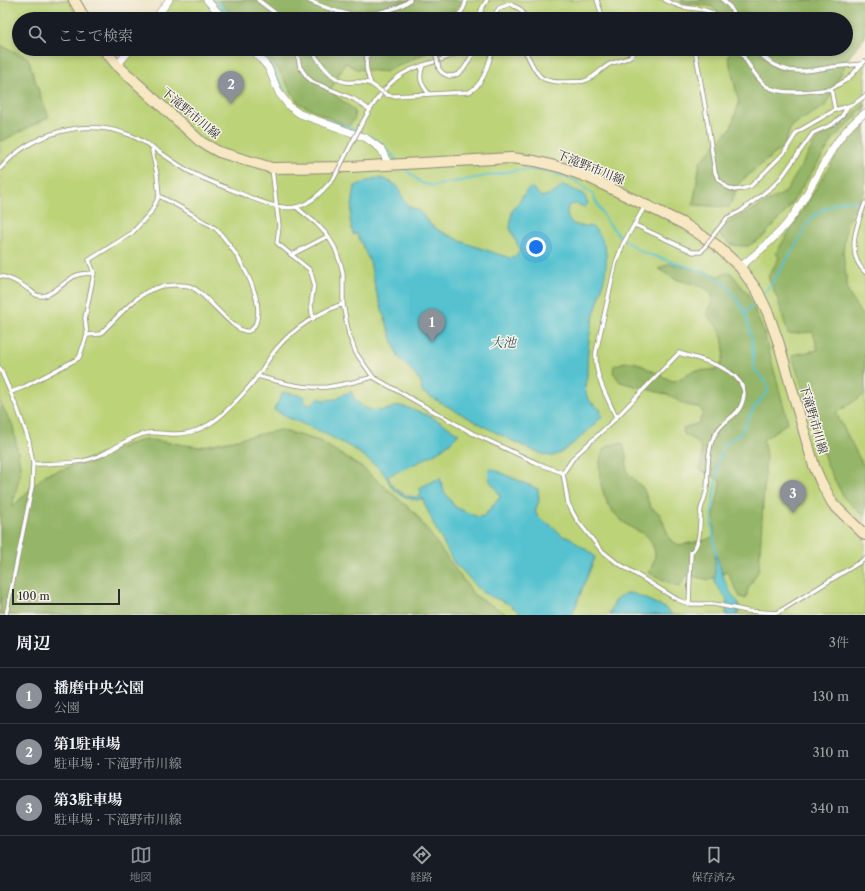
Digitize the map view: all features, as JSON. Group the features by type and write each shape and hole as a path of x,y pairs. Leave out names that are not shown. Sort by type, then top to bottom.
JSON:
{"main road":[{"path":"74,0 81,12"},
{"name":"下滝野市川線","path":"110,56 117,65 202,142 219,152 272,168 350,167 510,158 535,161 563,168 590,178 684,224 716,245 740,267 758,292 778,340 814,466 821,482 833,504 865,535"}],"street":[{"path":"161,12 169,0"},
{"path":"207,0 218,12"},
{"path":"117,65 125,56"},
{"path":"258,56 268,67 279,93 290,107 300,114 366,138 381,149 389,165"},
{"path":"740,267 781,232 798,208 831,150 849,127 865,113"}],"lane":[{"path":"258,0 274,12"},
{"path":"307,0 338,12"},
{"path":"379,12 395,8 410,0"},
{"path":"462,12 466,0"},
{"path":"481,12 487,0"},
{"path":"597,0 601,12"},
{"path":"665,0 682,7 705,9 710,12"},
{"path":"723,0 733,12"},
{"path":"496,12 499,8 510,4 520,9 522,12"},
{"path":"298,56 300,67 306,77 313,82 354,99 370,110"},
{"path":"316,56 329,72 339,80 348,82 364,81 387,95 461,94 473,90 482,80 491,56"},
{"path":"366,56 366,68 371,84"},
{"path":"436,56 439,68 445,75 450,76 464,70 471,56"},
{"path":"0,169 23,148 58,131 77,128 101,128 130,135 153,147 192,173 245,195 278,206 296,207 314,198 323,191 334,178 361,125 390,83 409,70 449,56"},
{"path":"528,56 539,76 546,81 556,82 588,80 610,64 630,56"},
{"path":"696,56 715,172 718,179 727,187 734,190 751,186 784,153 796,132 835,110 854,104 865,96"},
{"path":"744,56 765,86 771,89 786,91 831,89 848,79 864,63"},
{"path":"762,56 778,67 795,71 811,71 864,63"},
{"path":"423,65 420,72 421,82 429,94"},
{"path":"831,89 835,110"},
{"path":"635,225 693,252 701,252 727,218 741,211 782,178 813,133 833,124 842,116 848,106"},
{"path":"11,392 24,387 79,358 87,335 85,318 94,273 89,260 132,233 151,212 159,196 157,174 152,151 153,147"},
{"path":"272,168 278,206 279,226 277,243 310,270 314,283 311,304 313,319"},
{"path":"87,335 100,334 140,296 155,288 176,285 190,286 242,330 248,331 254,328 257,323 258,306 250,281 235,254 216,230 187,210 159,196"},
{"path":"865,204 853,249 857,262 865,272"},
{"path":"616,417 598,376 595,360 596,352 616,262 623,244 645,205"},
{"path":"296,207 317,224 328,236 335,248 341,265 343,304 349,335 361,361 373,377 472,433 539,464 563,473"},
{"path":"292,255 328,236"},
{"path":"0,276 8,278 29,289 35,295 43,297 77,275 94,273"},
{"path":"33,464 78,462 98,456 137,436 149,433 189,433 211,424 235,403 279,346 293,332 313,319 343,304"},
{"path":"689,604 691,552 695,549 698,541 701,510 706,490 710,447 713,438 724,422 737,413 744,393 743,388 736,377 727,370 679,353 574,457 563,473 568,503 577,520 601,550 616,562 678,600 689,604 714,604 747,611 776,614 865,559"},
{"path":"0,368 11,392 29,441 33,464 32,487 6,615"},
{"path":"257,376 298,385 326,387 373,377"}],"green space":[{"path":"0,0 69,0 75,12 12,12 12,56 102,56 114,69 127,56 794,56 833,64 865,61 865,615 0,615"},
{"path":"171,0 729,0 736,12 163,12"},
{"path":"219,0 461,0 459,6 452,12 229,12"},
{"path":"682,0 865,0 865,37 853,52 853,12 718,12 711,6 681,3"},
{"path":"0,45 12,51 12,56 24,56 28,58 49,117 0,142"},
{"path":"267,56 420,56 385,72 357,69 345,63 330,91 354,110 355,118 348,127 298,103 278,69"},
{"path":"728,56 850,56 825,106 791,126 784,146 740,182 729,207 693,205 700,162 731,128 739,103"},
{"path":"865,103 865,108 834,138 788,209 763,237 748,246 742,246 732,245 720,236 728,223 786,192 815,142 827,132 838,128"},
{"path":"865,124 865,189 847,222 843,252 848,292 862,316 865,317 865,394 836,413 865,469 865,517 844,498 827,465 792,355 818,350 813,332 788,334 778,300 768,277 779,258 776,253 848,137"},
{"path":"670,263 719,276 730,272 748,294 764,333 788,422 763,440 766,455 759,569 748,589 746,599 740,597 727,572 709,580 687,575 679,587 649,573 655,556 654,548 651,542 646,535 628,525 613,512 607,501 600,480 599,468 605,449 612,444 623,444 626,455 627,472 643,488 651,508 660,514 670,540 679,545 706,540 714,536 714,512 720,480 700,470 702,457 701,448 695,441 684,434 683,428 699,423 703,413 700,408 683,404 669,395 620,382 613,372 614,366 626,362 634,362 672,381 675,381 694,371 716,369 722,362 724,351 720,331 706,314 712,304 712,293 703,287 675,279 658,269"},
{"path":"0,402 13,426 21,470 12,507 46,474 98,459 78,462 145,439 199,447 280,430 320,441 364,469 415,513 474,595 508,615 0,615"}],"water":[{"name":"大池","path":"375,178 386,180 395,185 401,190 400,193 408,206 418,210 432,226 440,231 465,243 510,258 515,257 519,252 519,248 510,228 512,211 527,190 530,188 534,189 541,197 554,193 563,185 584,194 588,204 585,207 576,204 569,205 567,214 573,224 578,226 590,226 595,229 602,239 605,247 606,270 592,323 585,387 588,399 601,410 602,416 572,445 553,456 544,455 510,440 422,392 421,382 398,357 376,291 370,262 357,234 353,234 350,220 355,186"},
{"path":"283,392 304,396 305,403 309,405 319,398 324,400 337,399 341,395 351,392 354,398 362,406 371,410 377,411 400,406 416,410 446,425 459,434 444,448 417,463 388,476 391,483 401,493 413,497 420,496 421,491 419,488 440,478 444,491 455,507 478,517 484,516 500,497 490,480 490,468 538,489 539,501 535,511 538,517 552,526 563,536 571,538 595,557 572,615 522,615 509,604 483,593 461,569 455,565 422,498 418,500 410,499 401,495 392,488 385,475 379,468 354,449 322,432 274,410"},
{"path":"715,550 730,592 739,603 738,615 726,615 727,600 715,583"},
{"path":"629,593 635,594 665,608 673,615 609,615 618,598"}],"waterway":[{"path":"216,0 226,12"},
{"path":"264,56 274,70 293,105 311,115"},
{"path":"317,117 353,129"},
{"path":"370,136 382,144 397,161"},
{"path":"403,167 421,183 433,186 518,170 541,170 575,180 592,194 606,220 621,238 642,252 710,274 727,286 745,312 752,341 754,368 768,385 768,391 754,408 740,434 726,443 719,458 711,520 716,555"},
{"path":"763,294 773,282 799,240 809,220 817,213 837,203 847,200 864,203"},
{"path":"745,312 758,300"}],"place":[{"name":"第1駐車場","path":"231,104"},
{"name":"播磨中央公園","path":"432,342"},
{"name":"第3駐車場","path":"793,513"}]}
